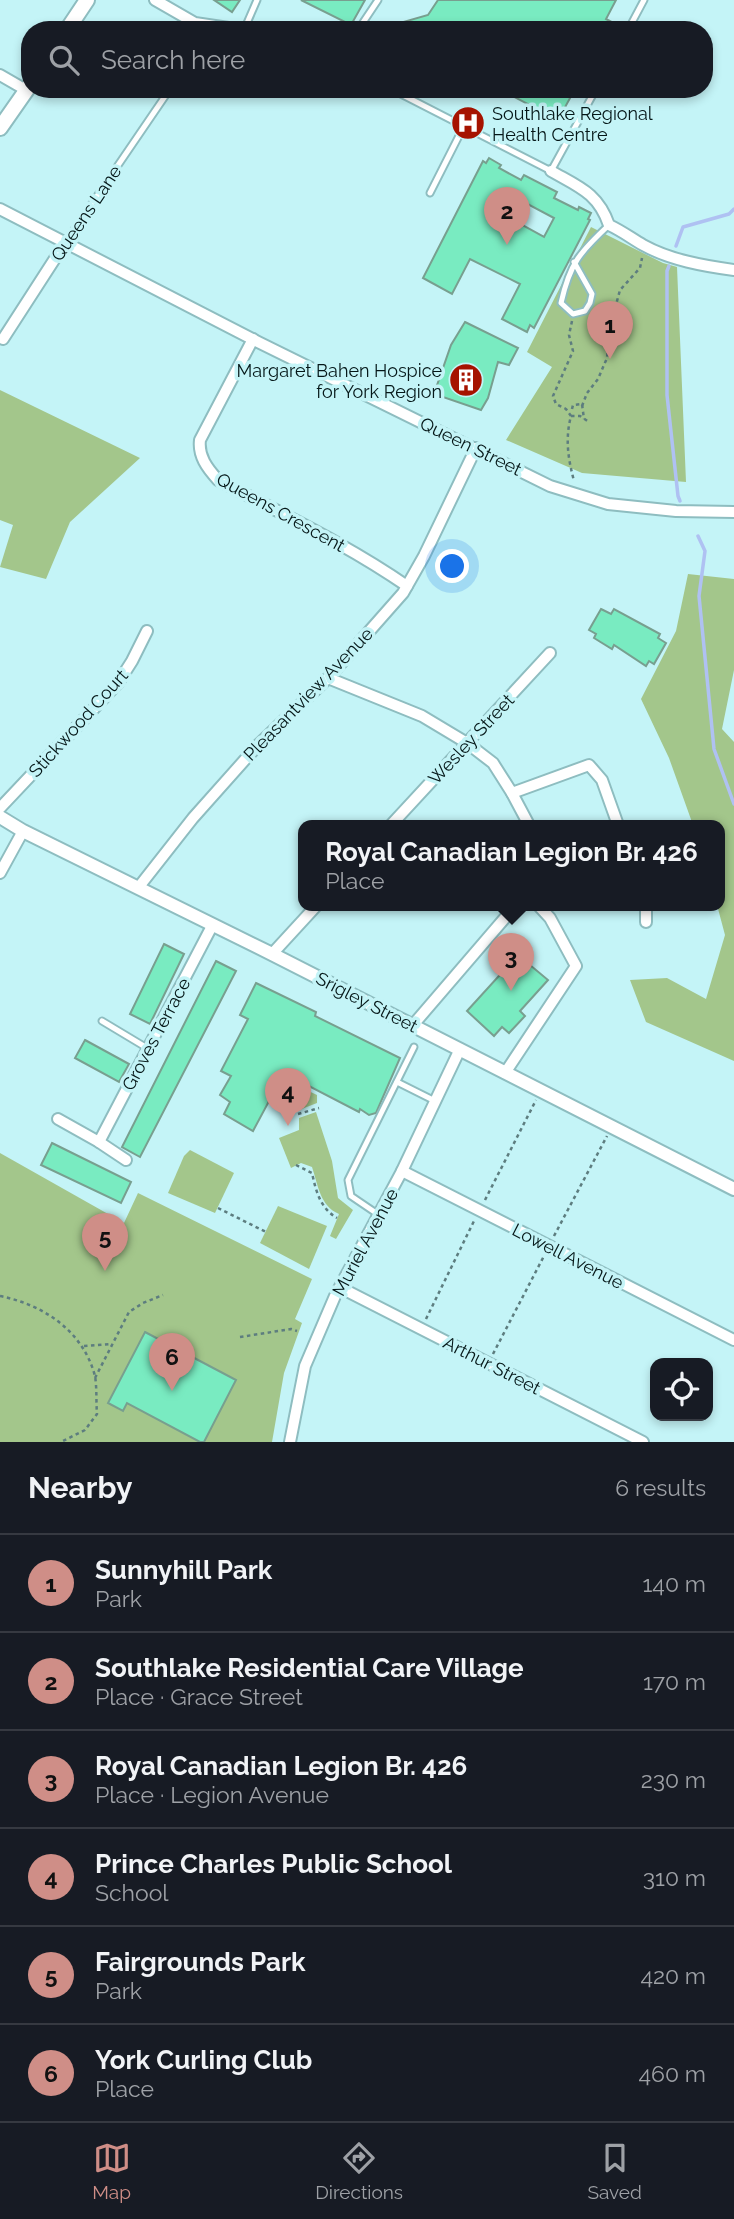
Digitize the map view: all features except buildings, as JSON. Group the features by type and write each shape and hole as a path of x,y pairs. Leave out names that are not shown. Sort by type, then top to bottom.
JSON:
{"main road":[{"path":"72,21 87,0"},
{"path":"0,128 21,97"}],"street":[{"path":"155,0 187,21"},
{"path":"0,75 21,84"},
{"path":"551,171 591,194 603,209 609,225 644,245 702,265 734,270"},
{"name":"Queen Street","path":"0,209 253,339 550,486 608,504 676,511 734,512"},
{"name":"Queens Lane","path":"3,339 65,243"},
{"name":"Queens Crescent","path":"253,339 200,440 198,452 208,469 218,480 350,550 407,586"},
{"name":"Pleasantview Avenue","path":"138,888 193,818 258,745 328,678 407,586 476,448"},
{"name":"Stickwood Court","path":"0,808 118,683 147,631"},
{"name":"Wesley Street","path":"396,820 550,653"},
{"path":"328,678 422,716 467,743 493,763 526,820"},
{"path":"512,793 589,765 602,779 616,820"},
{"name":"Srigley Street","path":"0,817 734,1189"},
{"path":"0,873 23,831"},
{"path":"272,954 311,911"},
{"path":"413,1026 511,911"},
{"path":"505,1073 576,966 544,911"},
{"path":"646,911 646,922"},
{"name":"Groves Terrace","path":"99,1142 212,926"},
{"name":"Muriel Avenue","path":"290,1442 305,1366 460,1049"},
{"path":"58,1119 126,1160"},
{"name":"Lowell Avenue","path":"402,1171 734,1340"},
{"name":"Arthur Street","path":"341,1288 643,1442"}],"lane":[{"path":"247,21 257,0"},
{"path":"364,21 378,0"},
{"path":"633,21 644,0"},
{"name":"Queens Lane","path":"65,243 164,98"},
{"path":"408,98 551,171 591,98"},
{"path":"430,193 464,127"},
{"path":"573,262 592,294 585,311 573,314 561,303 573,262 609,225"},
{"path":"102,1021 148,1048"},
{"path":"379,1215 351,1196 348,1180 414,1047"},
{"path":"397,1082 436,1101"}],"path":[{"path":"584,419 582,405 607,358 610,327 620,290 640,268 644,245"},
{"path":"573,314 569,335 573,351 553,396 556,404 589,422"},
{"path":"577,494 567,449 567,433 573,405 582,405"},
{"path":"298,1114 319,1108"},
{"path":"296,1165 312,1173 320,1202 337,1218"},
{"path":"218,1208 266,1232"},
{"path":"95,1378 129,1312 163,1295"},
{"path":"0,1296 16,1299 52,1315 84,1346 95,1378 97,1414 85,1430 61,1442"},
{"path":"240,1337 291,1329 297,1331"},
{"path":"84,1346 111,1344"}],"green space":[{"path":"591,227 663,263 677,267 686,482 582,473 506,440 552,367 527,352"},
{"path":"0,390 140,458 70,522 46,579 0,567 13,525 0,520"},
{"path":"688,574 734,579 734,670 722,729 734,742 734,1061 646,1022 630,980 667,978 706,999 725,935 719,911 725,911 725,820 691,820 669,758 641,699 676,631"},
{"path":"281,1078 317,1095 317,1103 294,1112 271,1099"},
{"path":"316,1112 332,1161 338,1198 353,1210 336,1239 330,1236 339,1214 324,1200 312,1167 301,1163 291,1168 279,1138 299,1130 299,1118"},
{"path":"190,1150 234,1173 215,1213 168,1193 184,1156"},
{"path":"0,1153 124,1223 138,1193 312,1279 295,1319 302,1323 284,1373 272,1442 0,1442"},
{"path":"278,1206 327,1226 309,1269 260,1243"}],"waterway":[{"path":"676,246 683,227 729,214 734,209"},
{"path":"669,266 667,395 680,501"},
{"path":"698,536 705,551 699,596 714,749 734,804"}],"place":[{"name":"Southlake Regional Health Centre","path":"468,123"},
{"name":"Southlake Residential Care Village","path":"507,245"},
{"name":"Sunnyhill Park","path":"610,359"},
{"name":"Margaret Bahen Hospice for York Region","path":"466,380"},
{"name":"Royal Canadian Legion Br. 426","path":"511,991"},
{"name":"Prince Charles Public School","path":"288,1126"},
{"name":"Fairgrounds Park","path":"105,1271"},
{"name":"York Curling Club","path":"172,1391"}]}
